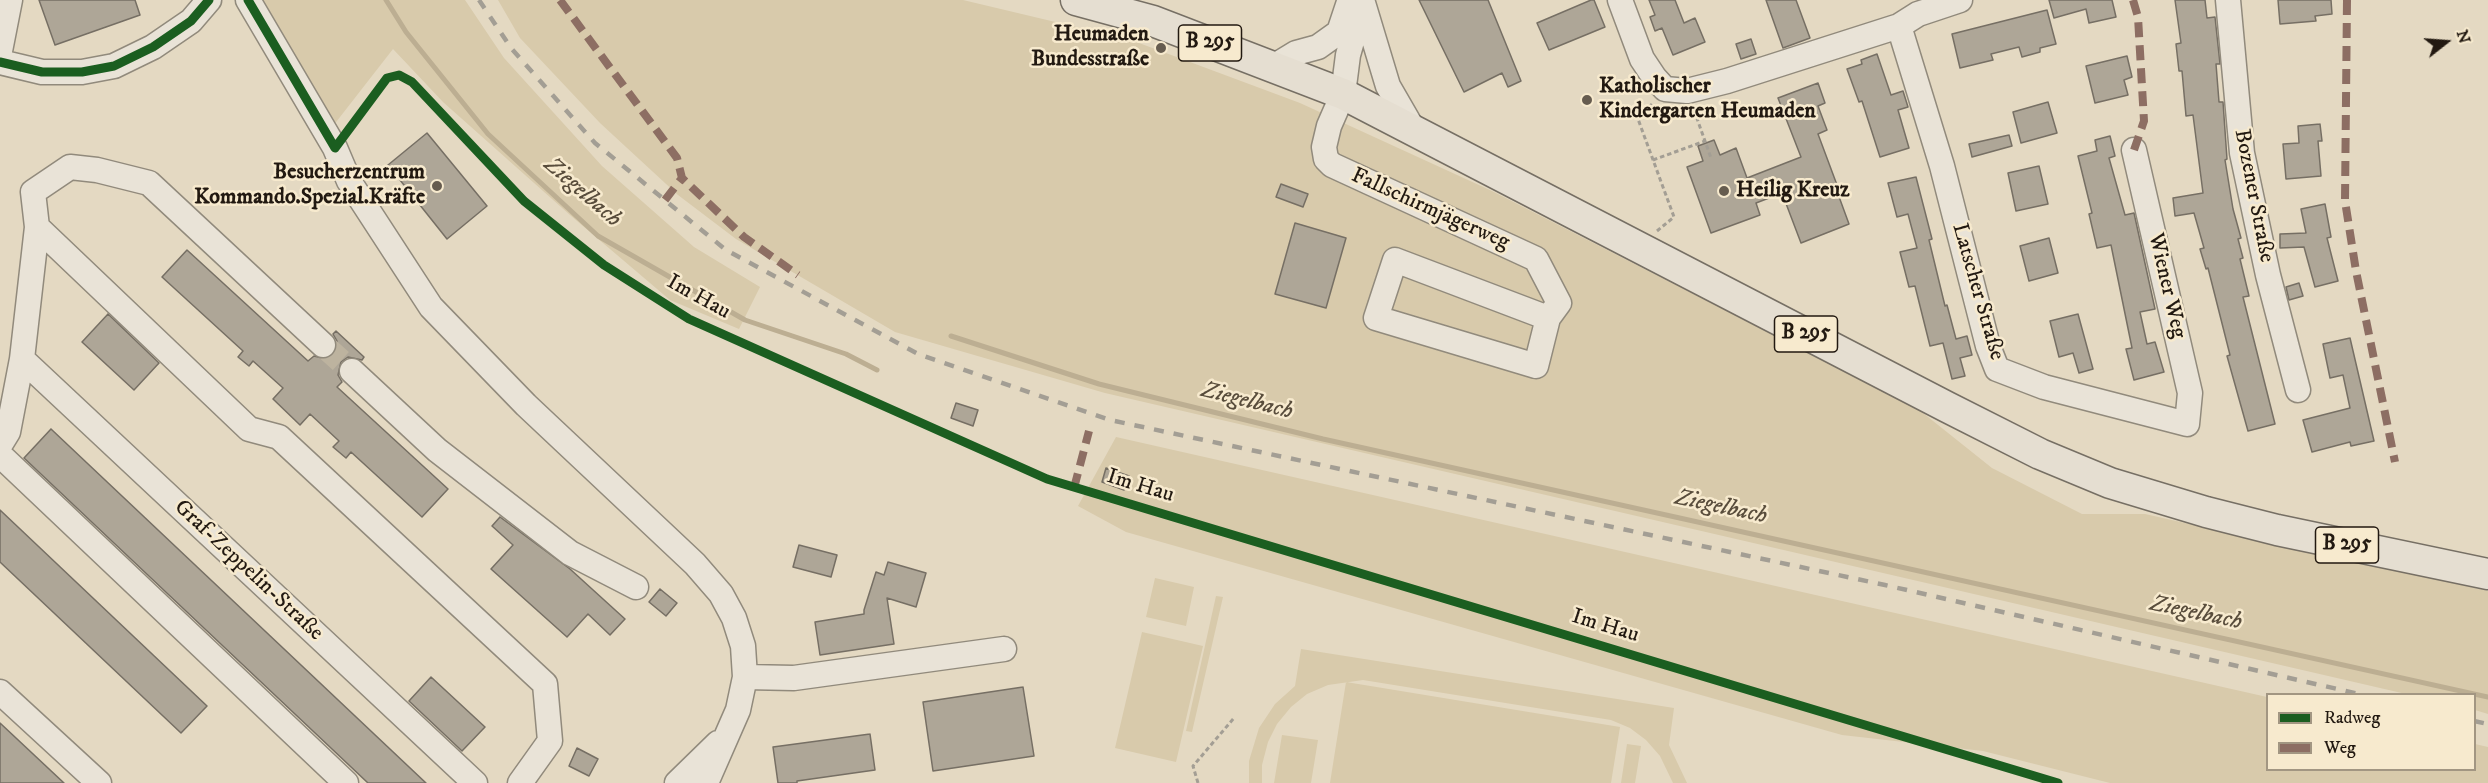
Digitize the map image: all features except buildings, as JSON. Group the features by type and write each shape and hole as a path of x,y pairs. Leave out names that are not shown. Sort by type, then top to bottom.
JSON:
{"main road":[{"name":"B 295","path":"1076,0 1153,21 1343,94 2040,454 2110,483 2206,512 2277,530 2488,574"}],"street":[{"path":"0,51 10,0"},
{"path":"0,62 42,72 82,72 114,66 153,47 191,21 209,0"},
{"path":"248,0 337,151 349,181 431,307 526,405 695,564 721,594 734,618 743,646 745,677 738,710 706,783"},
{"path":"1273,67 1296,53 1318,47 1339,32 1347,14 1349,0"},
{"path":"1343,94 1348,55 1356,27 1355,0"},
{"path":"1361,0 1388,86 1414,131"},
{"path":"1620,0 1642,59 1654,77 1665,89 1687,91 1727,81 1899,27 1918,14 1960,0"},
{"name":"Bozener Straße","path":"2228,0 2246,172 2268,275 2298,390"},
{"name":"Latscher Straße","path":"1899,27 1942,166 1988,346 1997,369 2044,387 2187,424"},
{"path":"1343,94 1365,63 1371,30"},
{"name":"Fallschirmjägerweg","path":"1343,94 1329,126 1324,147 1326,159 1332,165 1536,258 1559,303 1548,318 1536,366 1376,318 1395,260 1548,318"},
{"name":"Wiener Weg","path":"2134,150 2190,393 2187,424"},
{"path":"0,445 8,432 22,359 37,227 33,192 69,167 97,170 148,183 323,345"},
{"path":"37,227 249,429 279,437 545,684 550,741 520,783"},
{"name":"Graf-Zeppelin-Straße","path":"22,359 475,783"},
{"path":"352,371 437,450 570,553 636,587"},
{"path":"0,455 346,783"},
{"path":"745,677 794,678 1004,649"},
{"path":"0,692 99,783"},
{"path":"677,783 726,736"}],"path":[{"path":"1687,91 1711,158"},
{"path":"1637,247 1674,217 1638,120"},
{"path":"1653,160 1705,141"},
{"path":"1198,783 1193,766 1234,718"}],"shaded area":[{"path":"258,0 465,0 504,58 602,166 694,247 760,287 739,329 670,300 443,102 393,49 333,126"},
{"path":"498,0 963,0 1131,40 1300,103 1492,191 1918,409 1992,468 2082,514 2145,514 2488,591 2488,714 2476,710 2476,693 2402,693 1105,393 895,332 736,239 678,195 600,123 520,38"},
{"path":"1116,437 2266,697 2266,771 2476,771 2476,744 2488,747 2488,783 2110,783 1983,751 1842,735 1126,532 1078,506"},
{"path":"1155,578 1194,587 1186,626 1146,617"},
{"path":"1216,596 1223,597 1192,732 1186,731"},
{"path":"1142,632 1203,646 1176,762 1115,748"},
{"path":"1301,649 1674,708 1669,745 1687,783 1673,783 1660,756 1646,740 1630,728 1611,720 1363,680 1328,685 1307,694 1291,707 1277,724 1268,742 1262,765 1262,783 1249,783 1249,761 1259,728 1275,704 1295,686"},
{"path":"1346,682 1620,727 1611,783 1330,783"},
{"path":"1282,735 1318,740 1311,783 1274,783"},
{"path":"1627,744 1641,746 1635,783 1621,783"}],"waterway":[{"name":"Ziegelbach","path":"386,0 406,32 488,134 598,236 745,320 846,354 877,370"},
{"name":"Ziegelbach","path":"951,336 1099,384 1323,439 2470,693"},
{"name":"Ziegelbach","path":"2476,694 2488,697"}],"tunnel":[{"path":"323,345 352,371"}],"railway":[{"path":"479,0 511,48 595,143 726,250 918,354 1110,420 1885,585 2355,693"},
{"path":"2476,721 2488,724"}],"marked path":[{"path":"560,0 677,158 682,178 744,237 798,275"},
{"path":"2133,0 2138,17 2144,121 2134,150"},
{"path":"2347,0 2345,201 2356,271 2395,462"},
{"path":"665,200 682,178"},
{"path":"1074,488 1089,431"}],"cycle path":[{"path":"0,62 42,72 82,72 114,66 153,47 191,21 209,0"},
{"name":"Im Hau","path":"248,0 335,148 387,78 399,75 412,82 524,201 604,265 689,319 1047,479 2058,783"}],"place":[{"name":"Heumaden Bundesstraße","path":"1161,48"},
{"name":"Katholischer Kindergarten Heumaden","path":"1587,100"},
{"name":"Besucherzentrum Kommando.Spezial.Kräfte","path":"437,186"},
{"name":"Heilig Kreuz","path":"1724,191"}]}
